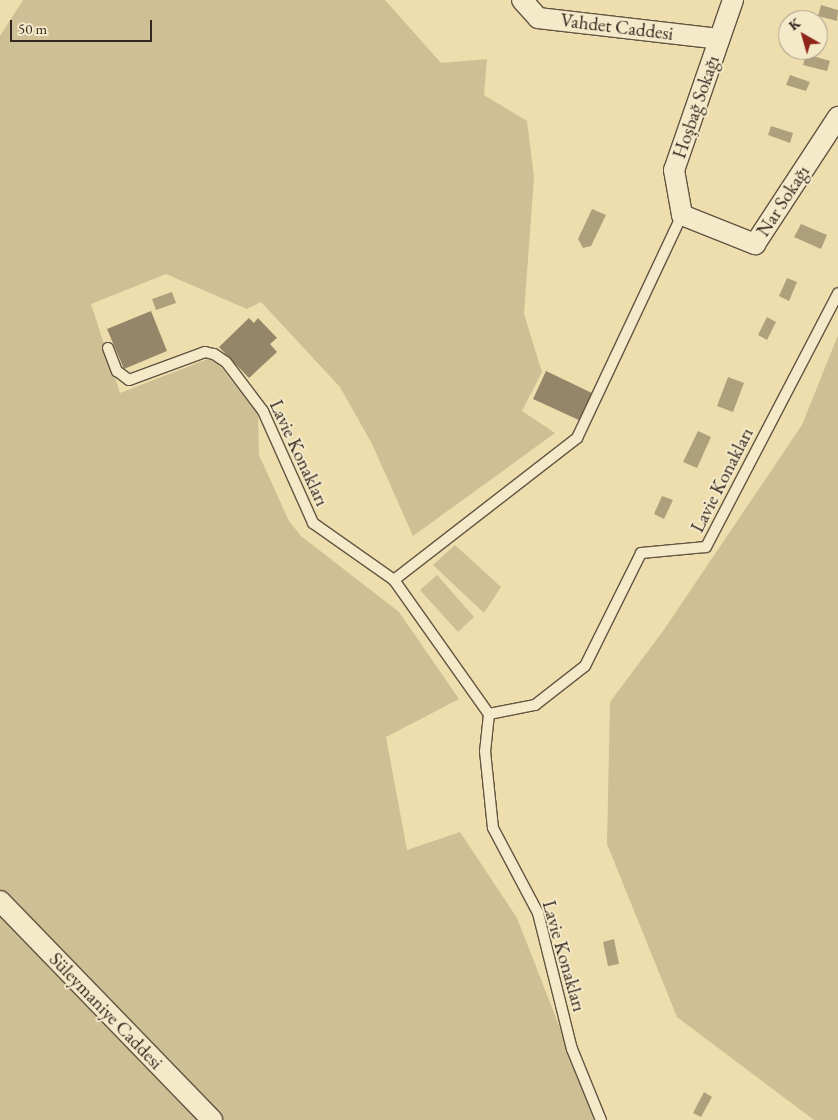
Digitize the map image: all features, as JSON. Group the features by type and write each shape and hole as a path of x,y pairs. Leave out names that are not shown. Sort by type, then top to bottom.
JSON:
{"street":[{"name":"Vahdet Caddesi","path":"522,0 538,18 719,39"},
{"name":"Hoşbağ Sokağı","path":"682,215 674,170 733,0"},
{"name":"Nar Sokağı","path":"682,215 755,244 838,117"},
{"name":"Süleymaniye Caddesi","path":"0,901 212,1120"}],"lane":[{"path":"394,580 577,438 682,215"},
{"name":"Lavie Konakları","path":"489,714 535,706 585,666 641,553 706,547 838,293"},
{"name":"Lavie Konakları","path":"108,348 117,370 129,380 205,352 214,354 226,362 263,411 313,522 394,580 489,714 485,751 493,828 538,913 572,1049 601,1120"}],"shaded area":[{"path":"23,0 385,0 441,63 487,59 484,95 527,121 534,177 524,314 542,372 522,411 555,433 413,536 372,444 340,387 261,302 247,309 166,274 91,304 120,393 213,357 258,414 259,455 289,521 301,536 399,612 459,699 386,737 407,850 460,832 517,918 596,1120 0,1120 0,36"},
{"path":"821,5 838,10 837,21 828,19 828,10 820,10"},
{"path":"804,60 830,61 827,71 803,65"},
{"path":"790,75 810,82 806,91 786,85"},
{"path":"771,126 793,133 790,143 768,135"},
{"path":"592,209 606,215 591,246 583,248 578,239"},
{"path":"801,224 827,235 821,249 794,237"},
{"path":"787,278 797,282 789,301 779,296"},
{"path":"172,292 176,303 156,310 152,299"},
{"path":"767,317 776,322 767,340 758,335"},
{"path":"838,335 838,1120 814,1120 677,1017 607,844 610,702 663,631 802,425"},
{"path":"728,377 744,383 733,412 717,406"},
{"path":"698,431 711,437 697,468 683,462"},
{"path":"662,496 673,500 664,519 654,514"},
{"path":"455,545 501,587 484,613 433,565"},
{"path":"437,575 474,617 458,632 420,590"},
{"path":"614,939 619,964 608,966 603,942"},
{"path":"704,1092 712,1097 701,1117 693,1113"}],"building":[{"path":"151,311 167,351 124,369 107,329"},
{"path":"249,318 254,323 258,318 277,338 270,344 277,352 249,378 219,347"},
{"path":"546,371 594,394 581,421 533,399"}]}
